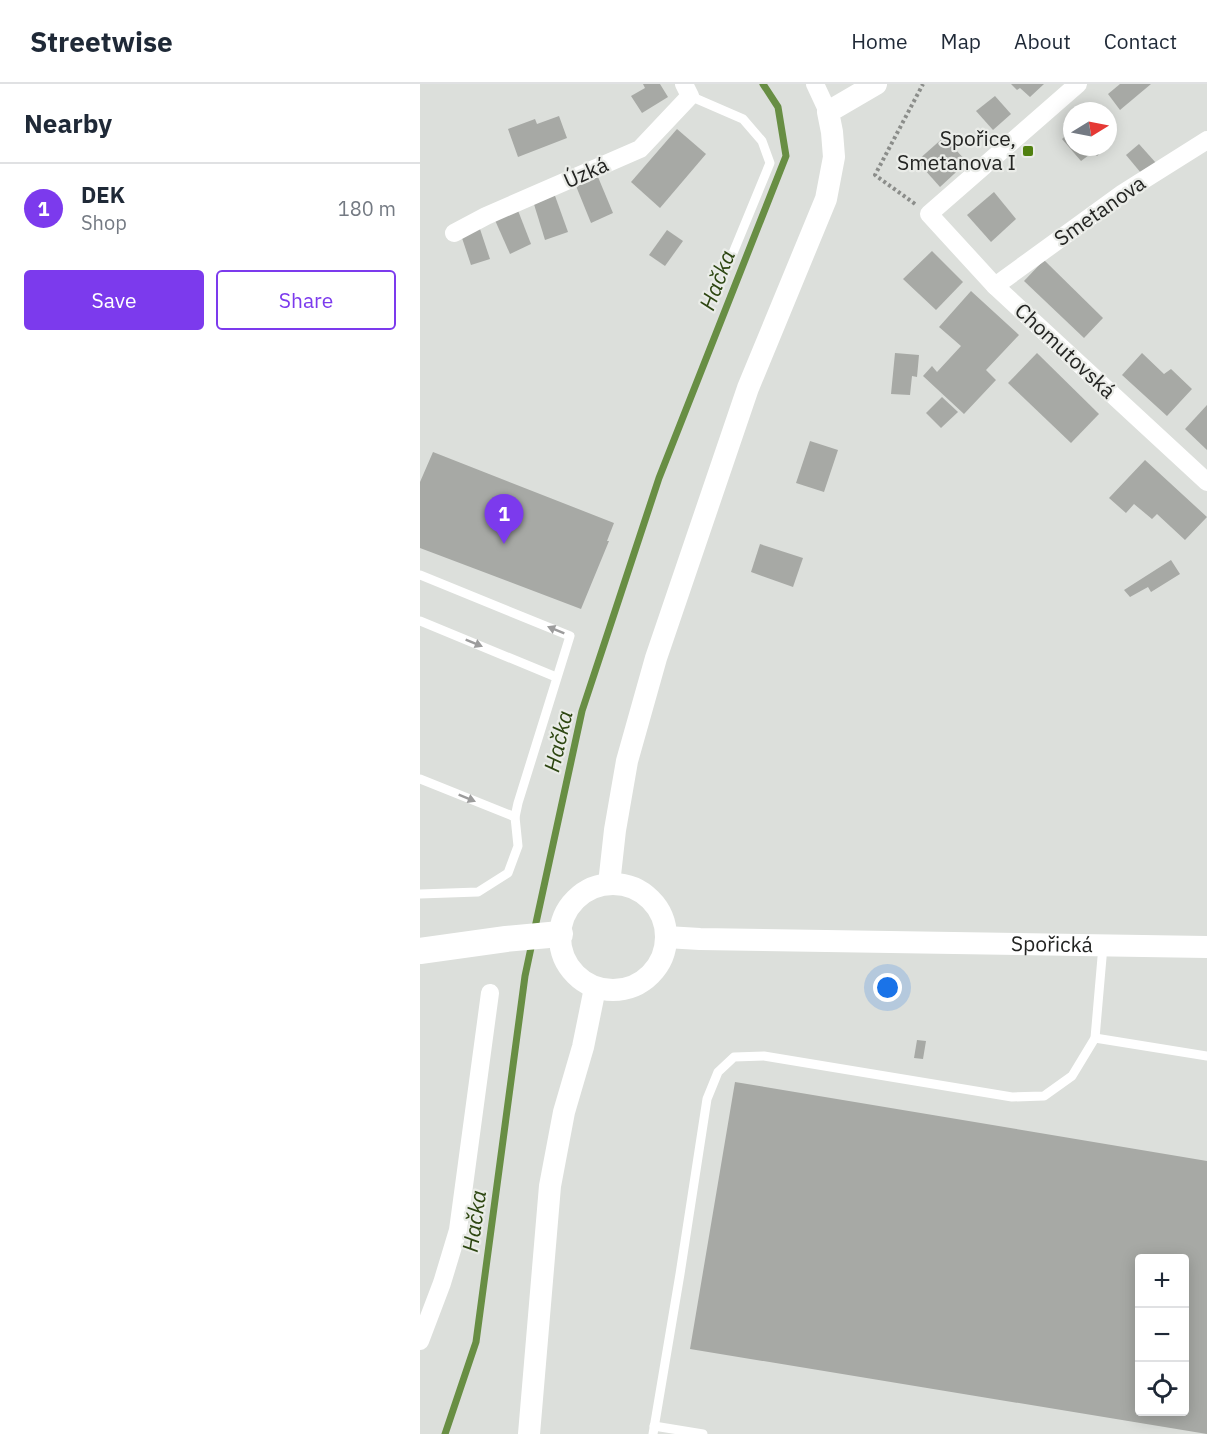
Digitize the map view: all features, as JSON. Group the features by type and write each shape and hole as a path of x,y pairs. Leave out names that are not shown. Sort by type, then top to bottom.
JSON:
{"main road":[{"path":"420,951 557,934"}],"street":[{"path":"609,884 627,761 656,658 748,388 826,199 834,157 832,132 828,112 815,84"},
{"path":"828,112 876,84"},
{"path":"929,214 1078,84"},
{"name":"Úzká","path":"454,233 486,216 640,149 687,90"},
{"name":"Smetanova","path":"995,286 1123,193 1207,140"},
{"name":"Chomutovská","path":"929,214 995,286 1207,482"},
{"path":"609,884 623,885 637,890 658,909 664,922 666,937 664,951 658,964 650,976 624,989 610,990 596,987 581,979 569,967 557,934 570,906 581,895 609,884"},
{"name":"Spořická","path":"666,937 1207,947"},
{"path":"529,1434 550,1186 564,1112 583,1047 596,987"},
{"path":"420,1341 442,1283 458,1230 490,993"}],"lane":[{"path":"687,90 743,119 762,141 770,163 734,253"},
{"path":"420,575 570,636 515,817 518,846 508,873 478,892 420,894"},
{"path":"420,621 556,677"},
{"path":"420,779 515,817"},
{"path":"703,1434 654,1430 707,1099 718,1071 734,1057 764,1056 1012,1097 1044,1096 1072,1076 1095,1038 1103,946"},
{"path":"1095,1038 1207,1056"}],"path":[{"path":"923,84 875,176 929,214"}],"building":[{"path":"643,84 660,84 668,97 642,113 631,96 645,88"},
{"path":"1011,84 1044,84 1030,97"},
{"path":"1120,84 1151,84 1120,110 1117,102 1114,102 1108,94"},
{"path":"995,96 1011,114 993,130 976,111"},
{"path":"559,116 567,138 518,157 508,129 535,119 537,124"},
{"path":"677,129 706,154 660,208 631,182"},
{"path":"944,137 967,162 940,187 917,161"},
{"path":"1139,144 1156,163 1141,173 1126,155"},
{"path":"1077,156 1088,156 1081,161"},
{"path":"598,177 613,213 591,223 576,186"},
{"path":"994,192 1016,219 991,242 967,215"},
{"path":"554,193 568,232 545,240 533,201"},
{"path":"517,208 531,244 510,254 494,218"},
{"path":"480,229 490,259 471,265 461,235"},
{"path":"667,230 683,241 665,266 649,255"},
{"path":"932,251 963,282 936,310 903,279"},
{"path":"1044,260 1103,318 1084,338 1024,281"},
{"path":"971,291 1019,335 986,370 996,380 964,414 923,376 932,366 937,372 961,346 939,327"},
{"path":"895,353 919,355 917,377 912,376 910,395 891,394"},
{"path":"1037,353 1099,414 1071,443 1008,383"},
{"path":"1142,353 1164,374 1171,369 1192,389 1167,416 1122,375"},
{"path":"942,397 958,412 941,428 926,413"},
{"path":"1207,405 1207,450 1185,429"},
{"path":"810,441 838,450 824,492 796,483"},
{"path":"433,452 614,523 581,609 420,548 420,482"},
{"path":"1145,460 1207,517 1185,540 1157,514 1152,519 1134,504 1126,513 1109,498"},
{"path":"760,544 803,558 793,587 751,572"},
{"path":"1171,560 1180,574 1151,592 1148,587 1130,597 1124,590"},
{"path":"917,1040 926,1041 923,1059 914,1058"},
{"path":"735,1082 1207,1161 1207,1434 690,1349"}],"waterway":[{"name":"Hačka","path":"534,932 582,711 659,478 786,156 778,107 763,84"},
{"name":"Hačka","path":"445,1434 476,1342 525,976 532,943"}],"place":[{"name":"Spořice, Smetanova I","path":"1028,151"},
{"name":"DEK","path":"504,544"}]}
